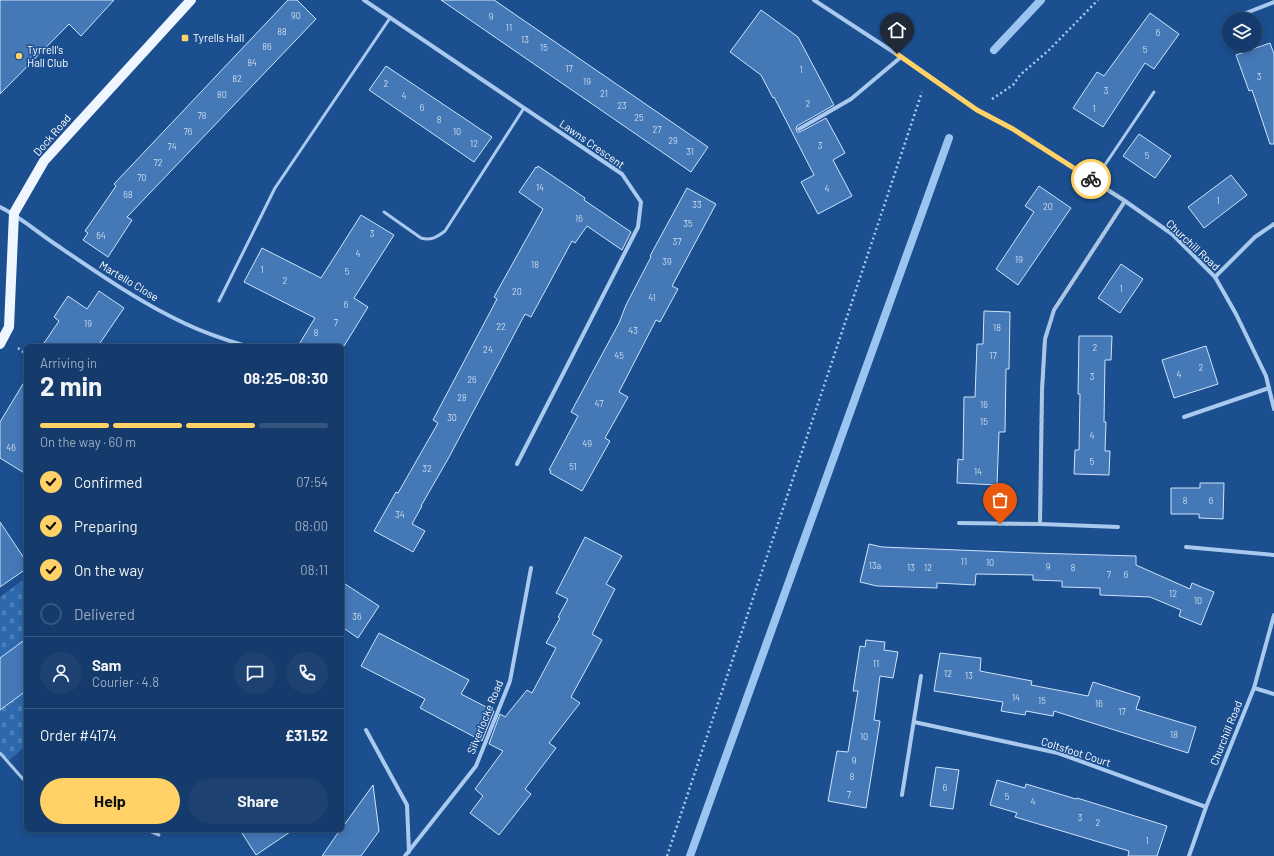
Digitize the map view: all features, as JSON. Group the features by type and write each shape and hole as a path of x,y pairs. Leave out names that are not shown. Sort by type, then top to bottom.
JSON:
{"main road":[{"name":"Dock Road","path":"0,344 9,327 14,213 44,161 191,0"}],"street":[{"name":"Lawns Crescent","path":"364,0 622,174 641,202 638,227 517,464"},
{"name":"Churchill Road","path":"814,0 901,57 977,110 1013,129 1125,201 1172,234 1215,277 1236,314 1266,376 1274,409"},
{"path":"1249,12 1274,2"},
{"path":"799,129 851,99 901,57"},
{"path":"1040,524 1042,390 1045,339 1054,310 1125,201"},
{"name":"Martello Close","path":"0,207 14,213 54,244 122,289 186,324 240,344"},
{"path":"1215,277 1254,237 1274,224"},
{"path":"1184,417 1269,388"},
{"path":"959,523 1040,524 1118,528"},
{"path":"1186,547 1274,554"},
{"name":"Silverlocke Road","path":"405,856 476,766 510,681 531,568"},
{"name":"Churchill Road","path":"1189,856 1206,807 1254,688 1274,615"},
{"path":"902,795 921,676"},
{"path":"1254,688 1274,694"},
{"name":"Coltsfoot Court","path":"914,722 1058,753 1206,807"},
{"path":"366,730 408,805 409,852"}],"lane":[{"path":"219,301 275,188 390,18"},
{"path":"1094,181 1154,92"},
{"path":"384,212 421,238 428,240 438,237 444,231 524,108"},
{"path":"0,753 24,779"},
{"path":"152,832 159,835"}],"path":[{"path":"977,110 1013,85 1020,75 1048,51 1098,0"},
{"path":"667,856 921,94 931,78"}],"green space":[{"path":"24,579 24,748 7,762 0,755 0,597"}],"building":[{"name":"Tyrrell's Hall Club","path":"0,0 114,0 81,36 69,24 0,94"},
{"path":"288,0 297,0 316,19 127,217 132,220 108,257 83,240 88,233 85,231 116,186 114,184"},
{"path":"441,0 494,0 708,147 691,172"},
{"path":"761,10 798,37 834,105 797,126 796,129 797,132 800,132 826,118 845,153 833,160 852,196 818,214 801,182 814,175 774,97 773,98 761,75 730,52"},
{"path":"1150,13 1179,34 1154,69 1145,63 1103,127 1073,108 1097,72 1104,76"},
{"path":"1270,43 1274,54 1274,144 1270,144 1252,90 1249,91 1236,55 1244,52 1262,52 1262,46"},
{"path":"386,66 492,137 474,162 369,90"},
{"path":"1139,134 1171,156 1155,178 1123,156"},
{"path":"538,166 631,232 622,250 587,226 575,243 572,241 531,317 525,314 448,459 421,506 412,524 425,531 413,552 374,531 396,492 398,493 438,423 433,420 497,299 494,297 543,209 519,192"},
{"path":"1231,175 1247,195 1204,228 1188,207"},
{"path":"1039,186 1071,208 1018,285 996,269 1034,212 1025,206"},
{"path":"687,188 716,204 672,286 678,289 660,322 656,320 619,392 628,397 605,438 610,441 582,491 550,473 551,471 549,470 578,416 571,412 619,323 626,305 651,257 650,256"},
{"path":"361,215 394,235 354,298 368,307 344,346 344,344 299,344 315,318 244,282 262,248 321,278"},
{"path":"1121,264 1143,279 1120,313 1098,298"},
{"path":"99,291 124,308 99,344 43,344 59,321 54,317 68,296 87,309"},
{"path":"984,311 1010,312 1009,369 1006,369 1005,432 999,432 997,485 957,483 958,459 963,460 964,397 975,397 977,344 983,344"},
{"path":"1079,336 1112,336 1111,360 1105,360 1105,451 1110,451 1109,475 1074,474 1075,450 1079,450"},
{"path":"1206,346 1218,384 1174,398 1162,360"},
{"path":"24,382 24,473 0,458 0,422"},
{"path":"1200,483 1224,483 1223,519 1199,518 1199,514 1171,514 1171,488 1200,488"},
{"path":"0,522 24,558 24,570 0,587"},
{"path":"585,537 622,556 606,584 615,589 592,634 602,640 571,697 580,703 549,743 556,748 525,789 531,794 499,835 470,813 483,796 475,789 503,751 489,744 500,714 505,717 527,690 532,693 556,648 546,643 560,618 558,617 568,599 556,593"},
{"path":"869,544 882,547 1136,556 1136,565 1190,589 1192,583 1214,592 1201,625 1179,616 1181,610 1150,597 1100,595 1100,588 1062,587 1062,581 1033,580 1033,575 976,574 975,585 937,583 937,588 877,586 860,582"},
{"path":"344,583 379,606 358,638 344,628"},
{"path":"379,633 469,680 461,694 494,711 482,741 420,708 425,699 361,666"},
{"path":"24,640 24,692 0,710 0,658"},
{"path":"866,640 885,642 884,650 898,652 893,678 880,676 874,720 880,721 866,808 828,801 837,751 848,752 858,691 853,691 860,646 865,647"},
{"path":"940,653 981,658 980,671 1032,681 1031,685 1088,696 1093,682 1140,697 1136,709 1196,727 1188,753 1054,711 1053,716 1026,711 1025,715 1001,711 1003,702 934,691"},
{"path":"936,767 959,770 953,809 930,806"},
{"path":"997,780 1025,788 1026,784 1167,826 1157,856 1128,856 1129,851 1015,817 1017,813 990,805"},
{"path":"373,785 379,831 361,856 322,856 339,832 344,832 344,825"},
{"path":"241,832 290,832 256,855"}],"waterway":[{"path":"994,50 1041,0"},
{"path":"690,856 949,138"}],"way so far":[{"path":"1000,524 1040,524 1042,390 1045,339 1054,310 1125,201 1091,179"}],"place":[{"name":"Tyrells Hall","path":"185,38"},
{"name":"Tyrrell's Hall Club","path":"19,56"}],"route":[{"path":"897,54 977,110 1013,129 1091,179"}]}
